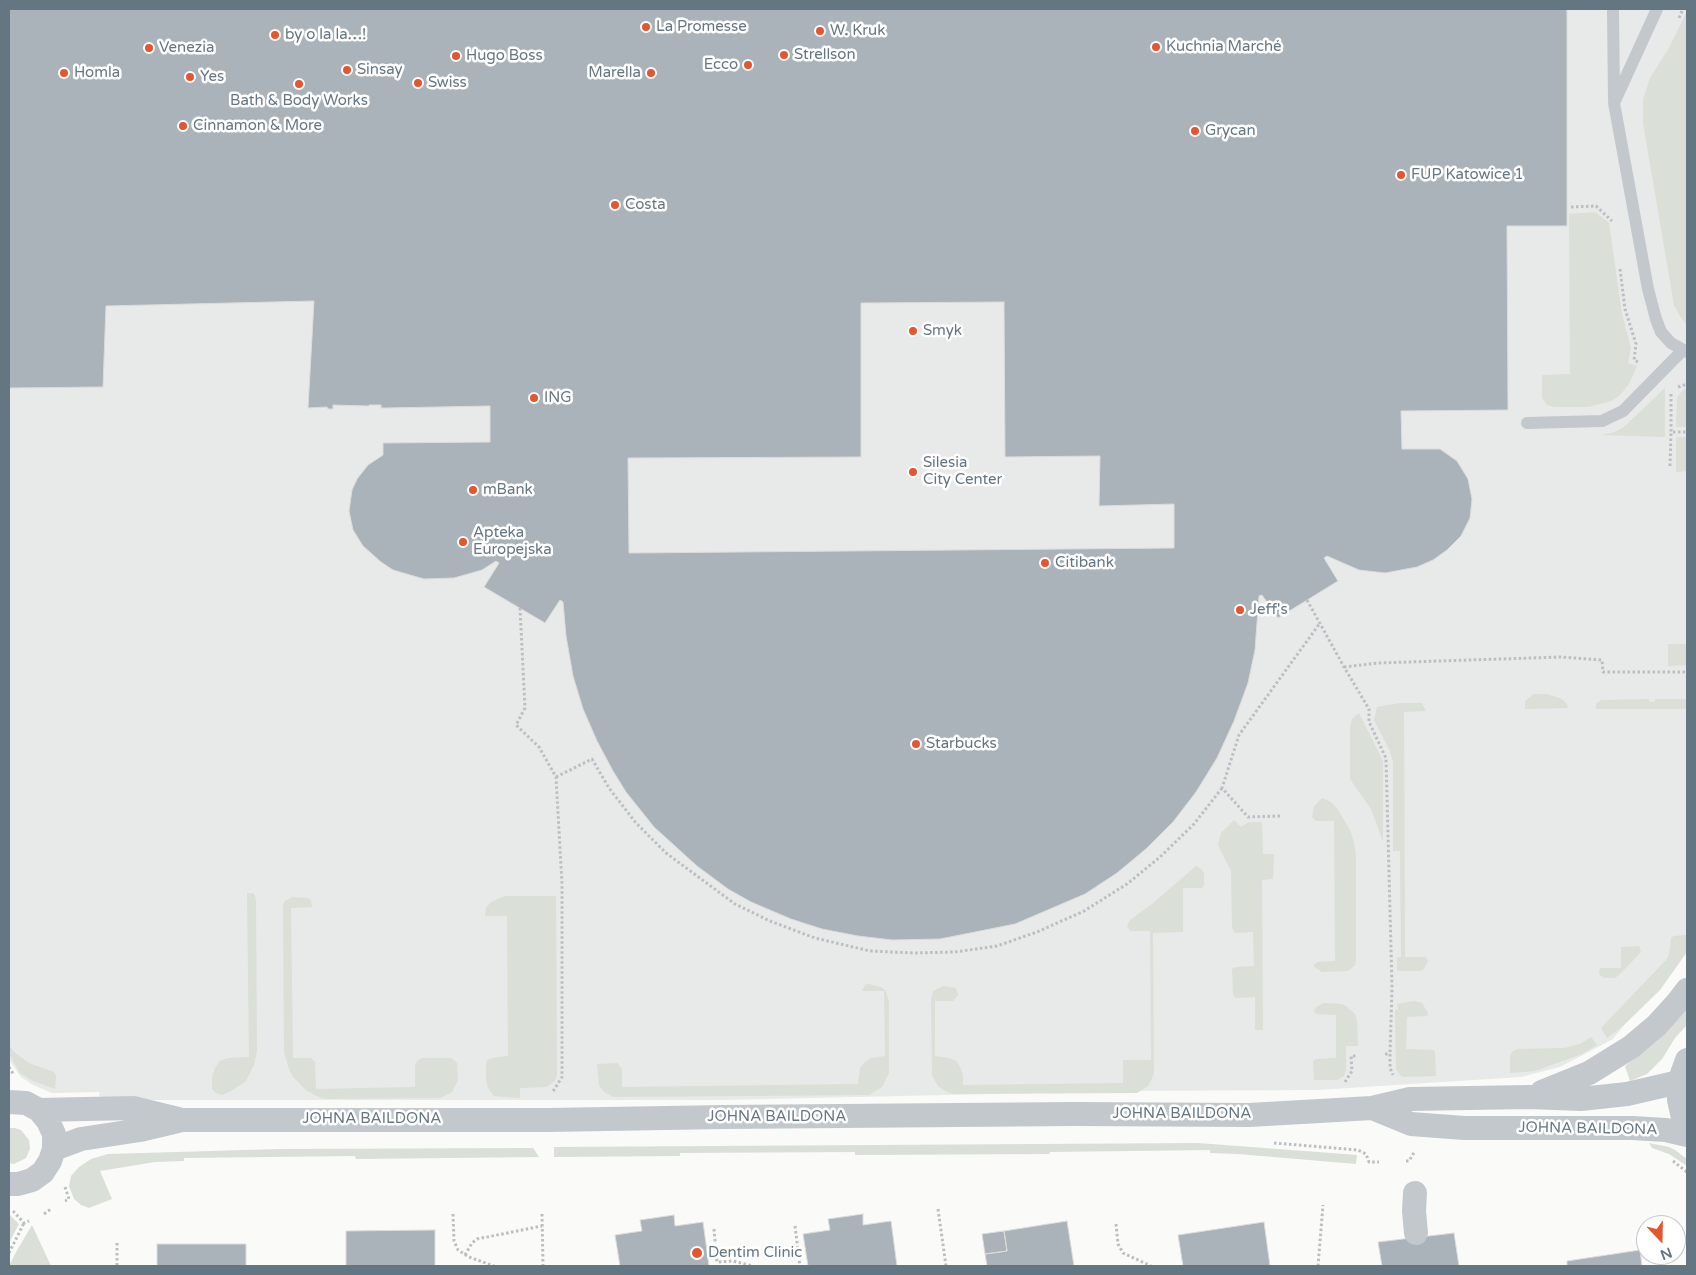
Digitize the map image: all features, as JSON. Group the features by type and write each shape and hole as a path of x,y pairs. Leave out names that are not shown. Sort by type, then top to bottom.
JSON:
{"street":[{"name":"JOHNA BAILDONA","path":"1529,1096 1564,1085 1589,1074 1614,1059 1656,1026 1678,1004 1687,990"},
{"path":"1687,1060 1679,1082 1679,1100 1683,1118 1687,1125"},
{"name":"JOHNA BAILDONA","path":"54,1149 97,1135 140,1130 182,1120 548,1120 1074,1114 1240,1115 1372,1108 1410,1099 1529,1096 1581,1098 1627,1094 1679,1082"},
{"path":"9,1184 18,1184 32,1180 43,1172 50,1161 54,1149 54,1134 48,1121 39,1110 26,1103 10,1100"},
{"name":"JOHNA BAILDONA","path":"39,1110 133,1108 182,1120"},
{"name":"JOHNA BAILDONA","path":"1372,1108 1411,1124 1464,1128 1632,1128 1666,1130 1687,1135"},
{"path":"1415,1193 1416,1233"}],"lane":[{"path":"1527,423 1602,421 1623,411 1685,351 1671,343 1661,332 1648,290 1614,104 1613,9"},
{"path":"1614,104 1657,9"}],"path":[{"path":"1676,24 1683,9"},
{"path":"1670,466 1670,395 1674,389"},
{"path":"1671,432 1687,432"},
{"path":"1307,600 1369,709 1369,722 1386,758 1392,986 1390,1054"},
{"path":"520,608 525,708 516,725 540,746 556,778 562,884 562,1077 553,1093 545,1093"},
{"path":"556,778 592,759 610,788 636,823 666,853 735,904 770,921 815,938 870,951 955,952 997,946 1037,932 1084,911 1127,884 1160,857 1194,824 1222,788 1239,735 1320,623"},
{"path":"1344,667 1378,663 1561,657 1602,660 1603,672 1687,672"},
{"path":"1222,788 1248,817 1280,816"},
{"path":"1318,1266 1323,1205"},
{"path":"9,1208 24,1223"},
{"path":"44,1214 51,1209"},
{"path":"938,1209 946,1266"},
{"path":"453,1214 454,1241 458,1250 465,1255 494,1266"},
{"path":"542,1214 543,1266"},
{"path":"9,1253 24,1223 30,1220"},
{"path":"1116,1224 1118,1244 1124,1253 1151,1266"},
{"path":"465,1255 472,1243 477,1239 542,1226"},
{"path":"796,1226 800,1266"},
{"path":"714,1229 717,1262 733,1260 753,1266"},
{"path":"117,1243 117,1266"}],"shaded area":[{"path":"9,9 1687,9 1687,947 1613,1039 1560,1067 1521,1077 1318,1090 1122,1091 724,1100 100,1100 99,1092 52,1093 33,1085 21,1077 9,1060"},
{"path":"1687,11 1687,325 1674,305 1643,123 1643,100 1650,78 1669,48"},
{"path":"1595,212 1609,223 1622,314 1631,348 1628,363 1637,366 1629,384 1619,396 1611,401 1588,407 1554,407 1547,405 1542,398 1542,375 1570,374 1569,214"},
{"path":"1665,388 1665,437 1601,435 1615,432 1624,427"},
{"path":"1687,388 1687,427 1676,427 1677,398"},
{"path":"1676,437 1687,437 1687,471 1676,472"},
{"path":"1668,644 1687,644 1687,665 1668,666"},
{"path":"1534,694 1547,694 1562,699 1568,708 1525,709 1525,701"},
{"path":"1649,699 1650,702 1655,701 1655,699 1687,699 1687,709 1596,709 1596,704 1601,700"},
{"path":"1400,703 1422,703 1426,711 1404,712 1405,957 1426,957 1428,961 1423,970 1419,971 1397,971 1397,957 1401,957 1400,851 1393,851 1393,762 1389,749 1374,720 1377,707"},
{"path":"1359,713 1383,761 1383,842 1371,809 1350,779 1350,727 1352,719"},
{"path":"1322,798 1331,802 1338,810 1350,830 1354,842 1356,856 1356,959 1355,965 1348,971 1322,972 1313,966 1317,962 1335,961 1334,821 1316,821 1312,817 1314,807"},
{"path":"1234,820 1241,827 1249,822 1262,822 1263,854 1274,854 1273,879 1262,880 1263,1030 1255,1030 1255,997 1236,998 1233,995 1232,969 1254,966 1253,932 1235,933 1232,928 1231,871 1218,845 1221,833"},
{"path":"1196,866 1204,874 1204,885 1202,888 1183,888 1183,932 1153,933 1154,1074 1148,1086 1137,1093 954,1094 938,1086 932,1075 931,999 933,991 943,986 956,988 958,995 953,1001 935,1001 935,1056 956,1061 963,1075 963,1085 1123,1083 1123,1060 1151,1060 1150,931 1130,931 1127,926 1130,920 1152,904"},
{"path":"247,893 253,893 256,901 257,1051 254,1065 246,1081 222,1095 212,1089 212,1077 215,1068 220,1061 228,1058 249,1057"},
{"path":"505,896 556,896 557,1075 555,1081 546,1087 520,1088 520,1098 494,1096 488,1088 486,1080 487,1060 508,1056 507,916 485,916 486,908 491,902"},
{"path":"293,897 308,898 311,900 312,907 291,908 293,1058 311,1058 315,1062 316,1089 415,1087 415,1065 418,1060 422,1058 451,1058 457,1063 458,1080 452,1092 440,1098 329,1099 321,1098 307,1091 293,1077 284,1052 283,905 285,901"},
{"path":"1687,935 1687,952 1660,990 1624,1025 1607,1038 1601,1028 1666,960 1669,955 1671,938"},
{"path":"1639,946 1641,952 1618,976 1605,978 1600,975 1600,968 1621,968 1621,947"},
{"path":"868,984 885,990 889,1001 889,1073 882,1087 869,1095 614,1097 604,1092 599,1085 597,1064 617,1063 622,1069 622,1087 858,1084 860,1068 864,1063 871,1058 885,1056 884,991 862,991 865,985"},
{"path":"1414,1001 1422,1003 1428,1013 1427,1016 1407,1017 1406,1049 1434,1050 1436,1076 1403,1077 1396,1069 1395,1010 1398,1009 1397,1004"},
{"path":"1324,1003 1346,1006 1355,1014 1357,1021 1358,1046 1346,1046 1346,1070 1344,1076 1337,1080 1314,1080 1313,1061 1316,1059 1336,1058 1336,1015 1317,1014 1314,1012 1316,1007"},
{"path":"1687,1010 1687,1025 1675,1038 1662,1059 1647,1074 1630,1081 1625,1066 1657,1041"},
{"path":"1591,1037 1597,1045 1582,1054 1535,1071 1510,1073 1510,1057 1512,1052 1517,1049 1564,1048 1580,1044"},
{"path":"9,1045 14,1052 29,1063 54,1072 56,1076 55,1089 33,1081 20,1073 9,1054"},
{"path":"9,1128 21,1130 29,1140 30,1149 26,1158 14,1164 9,1163"},
{"path":"1198,1143 1357,1155 1356,1164 1210,1153 1210,1150 1050,1152 1049,1154 855,1155 855,1152 680,1153 680,1156 554,1157 554,1147"},
{"path":"1649,1143 1675,1150 1687,1159 1687,1166 1669,1154 1652,1148"},
{"path":"533,1148 539,1157 356,1159 355,1156 184,1158 184,1161 155,1162 100,1171 112,1199 89,1208 81,1205 74,1199 69,1186 71,1176 79,1167 91,1159 108,1154 279,1149"},
{"path":"9,1214 19,1224 9,1243"},
{"path":"32,1225 51,1266 9,1266 16,1252"}],"building":[{"name":"Silesia City Center","path":"9,9 1567,9 1567,226 1507,226 1508,410 1401,411 1402,449 1440,449 1457,461 1468,479 1472,499 1470,518 1461,536 1447,550 1433,560 1417,567 1385,573 1359,570 1327,556 1324,558 1338,581 1278,618 1262,595 1259,596 1255,650 1248,683 1234,721 1217,758 1196,792 1173,822 1147,848 1117,873 1085,894 1015,924 940,939 892,940 858,936 822,929 791,919 751,902 728,889 697,866 654,827 626,792 613,771 583,709 573,676 566,636 563,602 560,600 545,623 484,587 499,563 496,561 482,570 454,578 424,579 393,570 363,546 353,530 349,511 352,490 357,479 368,465 383,455 383,443 490,442 490,406 381,408 381,405 333,405 333,409 328,409 327,407 308,408 314,301 106,306 103,387 9,388"},
{"path":"1004,302 1005,457 1100,456 1099,506 1174,504 1174,548 629,553 628,458 861,457 861,303"},
{"path":"863,1214 863,1225 891,1221 897,1266 808,1266 803,1234 830,1230 828,1219"},
{"path":"674,1215 675,1226 703,1222 709,1266 620,1266 615,1235 642,1231 640,1220"},
{"path":"1067,1221 1074,1266 987,1266 985,1254 1007,1251 1004,1231"},
{"path":"1264,1222 1270,1266 1183,1266 1178,1235"},
{"path":"435,1230 435,1266 346,1266 346,1231"},
{"path":"1004,1231 1007,1251 985,1254 982,1234"},
{"path":"1454,1233 1459,1266 1382,1266 1378,1242"},
{"path":"157,1244 246,1244 246,1266 157,1266"},
{"path":"1636,1251 1636,1265 1642,1266 1567,1266 1567,1261"}],"place":[{"name":"La Promesse","path":"646,27"},
{"name":"W. Kruk","path":"820,31"},
{"name":"by o la la…!","path":"275,35"},
{"name":"Kuchnia Marché","path":"1156,47"},
{"name":"Venezia","path":"149,48"},
{"name":"Strellson","path":"784,55"},
{"name":"Hugo Boss","path":"456,56"},
{"name":"Ecco","path":"748,65"},
{"name":"Sinsay","path":"347,70"},
{"name":"Homla","path":"64,73"},
{"name":"Marella","path":"651,73"},
{"name":"Yes","path":"190,77"},
{"name":"Swiss","path":"418,83"},
{"name":"Bath & Body Works","path":"299,84"},
{"name":"Cinnamon & More","path":"183,126"},
{"name":"Grycan","path":"1195,131"},
{"name":"FUP Katowice 1","path":"1401,175"},
{"name":"Costa","path":"615,205"},
{"name":"Smyk","path":"913,331"},
{"name":"ING","path":"534,398"},
{"name":"Silesia City Center","path":"913,472"},
{"name":"mBank","path":"473,490"},
{"name":"Apteka Europejska","path":"463,542"},
{"name":"Citibank","path":"1045,563"},
{"name":"Jeff's","path":"1240,610"},
{"name":"Starbucks","path":"916,744"},
{"name":"Dentim Clinic","path":"697,1253"}]}
